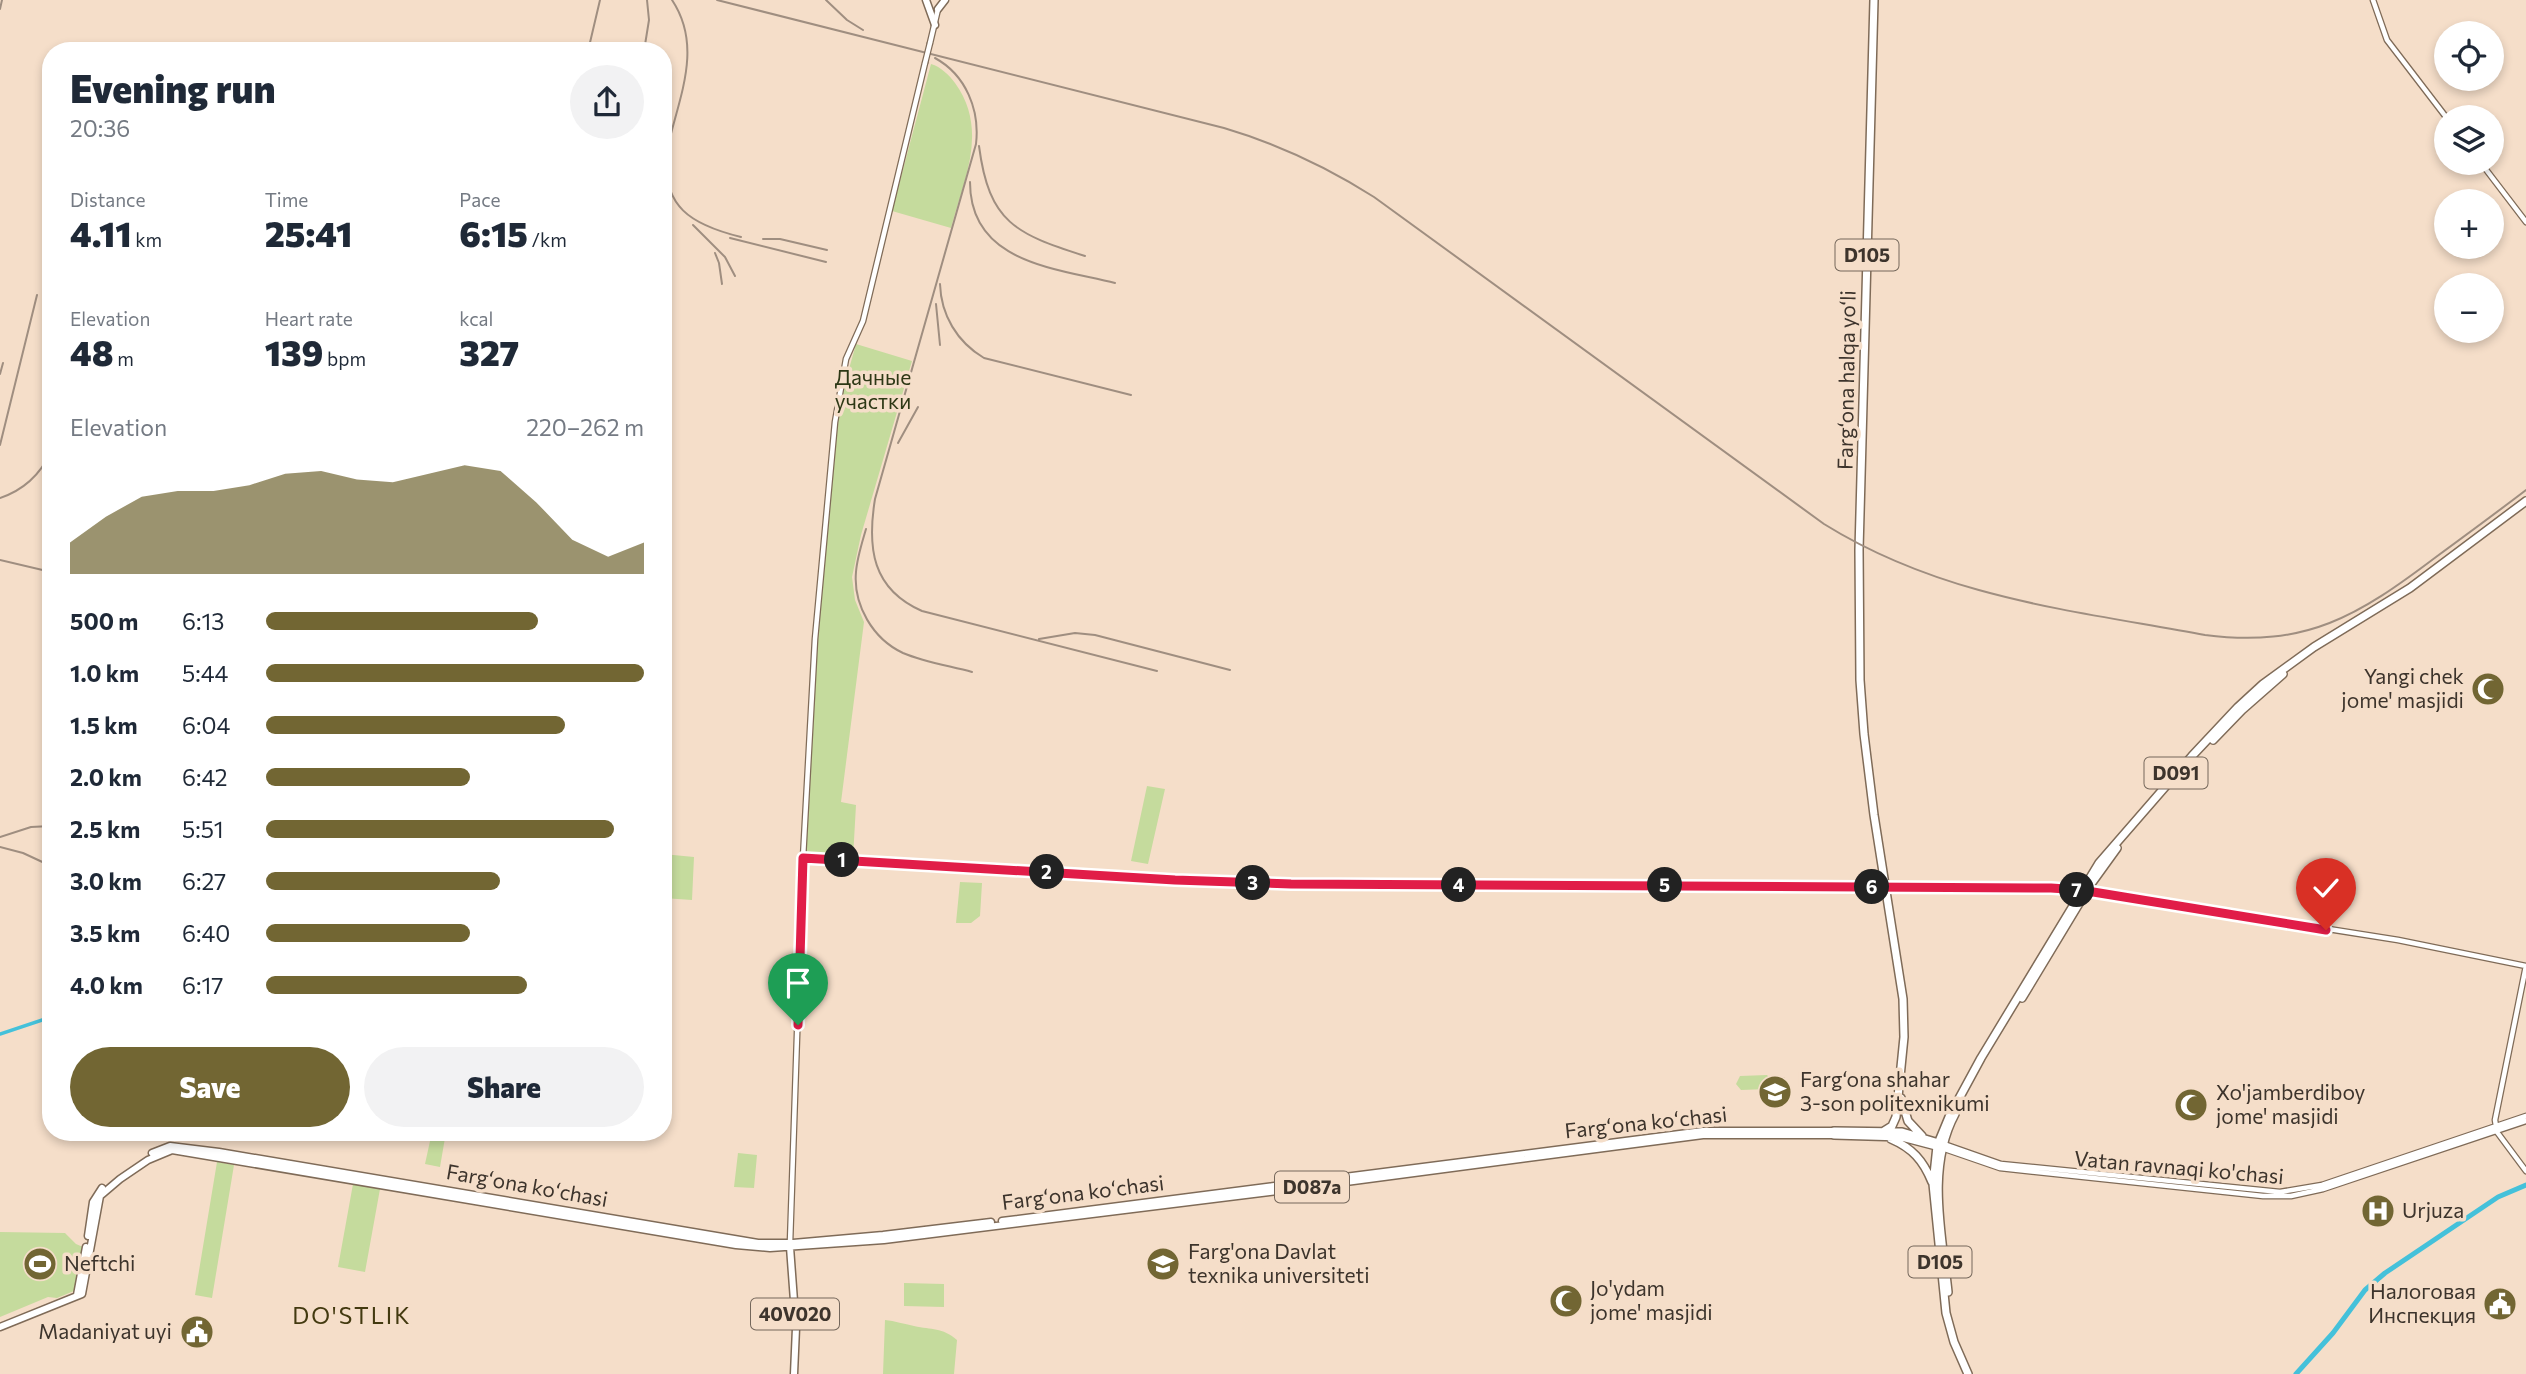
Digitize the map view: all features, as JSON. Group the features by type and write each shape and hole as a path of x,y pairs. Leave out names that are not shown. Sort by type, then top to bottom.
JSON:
{"highway":[{"name":"Farg‘ona halqa yo‘li","path":"1874,0 1860,680 1864,734 1903,999 1904,1032 1900,1083"},
{"name":"D091","path":"1940,1145 1983,1064 2083,891 2144,816 2240,708 2327,642 2388,609 2526,501"},
{"name":"D091","path":"2412,590 2526,508"},
{"name":"D105","path":"1900,1083 1896,1119 1884,1134 1914,1153 1933,1184"},
{"name":"D105","path":"1900,1083 1901,1102 1907,1119 1922,1136"},
{"name":"Fargʻona koʻchasi","path":"1834,1133 1922,1136 1940,1145"},
{"name":"Fargʻona koʻchasi","path":"1884,1134 1940,1145"},
{"name":"D105","path":"1940,1145 1933,1184 1946,1314 1954,1342 1970,1374"},
{"name":"D105","path":"1940,1145 1938,1181 1948,1295 1954,1329 1970,1374"}],"main road":[{"path":"926,0 934,25"},
{"path":"791,1247 803,858 815,639 835,422 846,359 863,321 938,9 945,0"},
{"path":"2373,0 2387,40 2437,105"},
{"path":"2489,175 2526,222"},
{"path":"803,858 1230,882 1983,886 2083,891 2398,940 2526,966 2494,1120 2496,1129 2526,1171"},
{"path":"2496,1129 2526,1119"},
{"name":"Vatan ravnaqi ko'chasi","path":"1940,1145 2001,1164 2271,1196 2302,1194 2496,1129"},
{"name":"Fargʻona koʻchasi","path":"0,1328 80,1295 96,1211 103,1193 148,1160 167,1151 235,1158 736,1245 767,1248 884,1240 1703,1131 1834,1133"},
{"name":"40V020","path":"791,1247 799,1329 796,1374"},
{"name":"40V020","path":"791,1247 796,1374"}],"green space":[{"path":"931,64 955,83 971,119 971,155 951,228 892,211"},
{"name":"Дачные участки","path":"856,344 912,361 861,535 852,577 855,600 864,622 841,802 856,805 853,858 806,854 817,610 840,401"},
{"path":"1147,786 1165,789 1148,864 1131,861"},
{"path":"672,855 694,857 692,900 672,899"},
{"path":"960,882 982,883 980,916 971,923 956,923"},
{"path":"1767,1075 1773,1082 1768,1089 1741,1090 1736,1084 1740,1076"},
{"path":"430,1141 444,1141 440,1167 425,1164"},
{"path":"738,1153 757,1155 754,1188 734,1187"},
{"path":"217,1162 234,1165 212,1298 195,1295"},
{"path":"353,1184 380,1189 365,1272 338,1267"},
{"name":"Neftchi","path":"0,1232 65,1233 83,1247 74,1291 57,1298 48,1297 0,1317"},
{"path":"904,1283 944,1284 944,1307 904,1306"},
{"path":"885,1320 942,1331 952,1336 957,1340 954,1374 883,1374"}],"waterway":[{"path":"0,1034 42,1020"},
{"path":"2296,1374 2333,1333 2365,1290 2385,1273 2498,1197 2526,1185"}],"railway":[{"path":"0,9 2,0"},
{"path":"590,42 600,0"},
{"path":"645,42 649,20 647,0"},
{"path":"672,0 681,18 687,55 686,74 672,131"},
{"path":"717,0 1224,128 1302,157 1374,197 1824,524 1869,549 1915,569 2009,598 2205,635 2241,638 2273,637 2302,632 2330,623 2381,596 2526,490"},
{"path":"826,0 847,20 863,30"},
{"path":"935,58 955,74 969,95 976,119 976,144 875,499 872,534 877,565 892,591 922,611 1157,671"},
{"path":"979,146 990,193 1010,222 1041,240 1085,256"},
{"path":"970,182 974,209 984,230 1000,246 1043,266 1115,283"},
{"path":"672,194 683,210 694,219 741,237"},
{"path":"693,225 725,257 735,276"},
{"path":"730,238 826,262"},
{"path":"763,239 780,239 827,250"},
{"path":"715,253 722,284"},
{"path":"940,284 947,317 952,327 966,344 984,358 1131,395"},
{"path":"0,445 37,295"},
{"path":"936,304 940,345"},
{"path":"0,374 3,363"},
{"path":"898,443 918,407"},
{"path":"0,498 17,491 42,468"},
{"path":"866,529 857,561 856,584 862,608 874,630 892,647 903,653 972,672"},
{"path":"0,560 42,570"},
{"path":"1039,639 1075,633 1095,635 1230,670"},
{"path":"0,837 31,827 42,826"},
{"path":"0,847 42,862"}],"place":[{"name":"Yangi chek jome' masjidi","path":"2488,689"},
{"name":"Farg‘ona shahar 3-son politexnikumi","path":"1775,1092"},
{"name":"Xo'jamberdiboy jome' masjidi","path":"2191,1105"},
{"name":"Urjuza","path":"2378,1211"},
{"name":"Neftchi","path":"40,1264"},
{"name":"Farg'ona Davlat texnika universiteti","path":"1163,1264"},
{"name":"Jo'ydam jome' masjidi","path":"1566,1301"},
{"name":"Налоговая Инспекция","path":"2500,1304"},
{"name":"Madaniyat uyi","path":"197,1332"}],"district":[{"name":"DO'STLIK","path":"352,1316"}],"route":[{"path":"798,1025 803,858 1175,880 1291,884 2051,888 2081,890 2326,930"}]}
